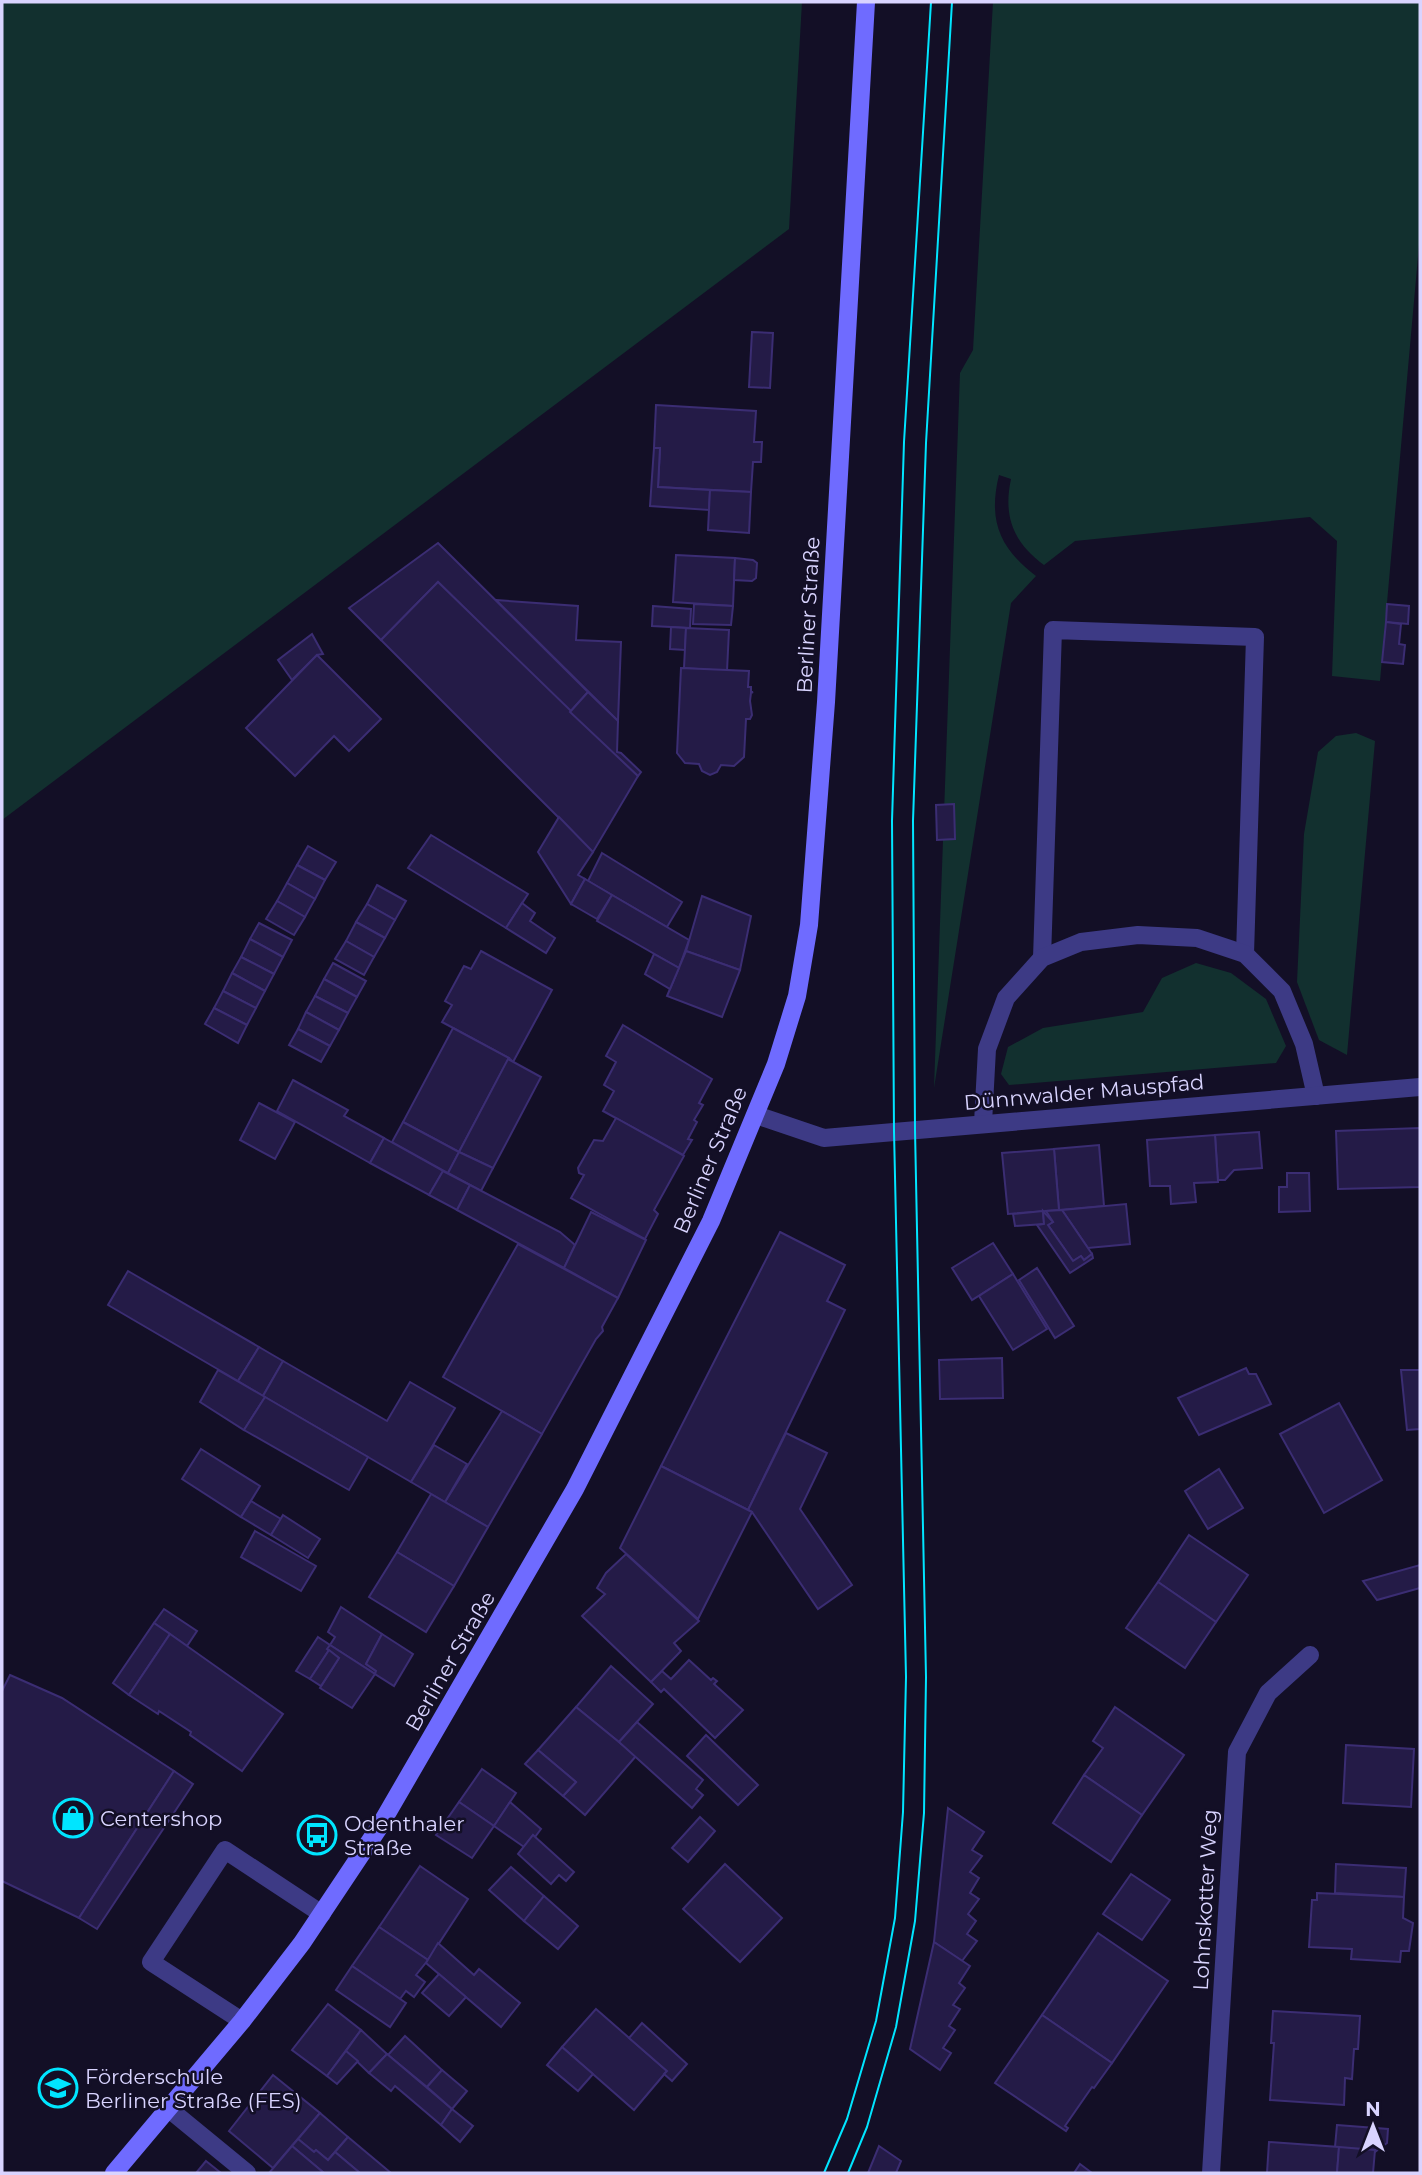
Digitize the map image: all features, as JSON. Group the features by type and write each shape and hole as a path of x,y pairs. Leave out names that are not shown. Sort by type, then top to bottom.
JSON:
{"main road":[{"name":"Berliner Straße","path":"114,2173 242,2021 322,1914 379,1829 575,1489 711,1221 776,1064 797,996 809,925 827,688 866,2"}],"street":[{"path":"1042,958 1053,630 1255,637 1245,954"},
{"path":"983,1123 987,1049 1006,998 1042,958 1081,942 1138,935 1197,938 1245,954 1282,990 1304,1044 1316,1096"},
{"name":"Dünnwalder Mauspfad","path":"756,1115 824,1138 1420,1087"},
{"name":"Lohnskotter Weg","path":"1211,2173 1237,1752 1268,1693 1310,1655"},
{"path":"242,2021 151,1962 225,1850 322,1914"},
{"path":"169,2109 247,2173"}],"green space":[{"path":"2,2 802,2 789,229 2,820"},
{"path":"993,2 1420,2 1420,234 1380,681 1332,676 1337,541 1310,517 1075,541 1044,565 1025,547 1013,527 1008,505 1011,479 999,475 995,506 1000,532 1013,555 1036,576 1011,603 934,1088 960,373 973,350"},
{"path":"1356,733 1375,741 1347,1055 1319,1040 1297,982 1304,834 1318,752 1336,736"},
{"path":"1196,963 1231,973 1266,999 1286,1046 1276,1063 1009,1085 1001,1074 1008,1047 1043,1028 1143,1012 1162,978"}],"building":[{"path":"752,332 773,333 770,388 749,387"},
{"path":"656,405 756,411 754,442 762,442 761,462 753,462 751,492 658,487 660,448 654,448"},
{"path":"654,448 660,448 658,487 710,490 709,510 650,506"},
{"path":"710,490 751,492 749,533 708,530"},
{"path":"438,543 588,692 570,712 438,582 381,640 349,608"},
{"path":"676,555 735,558 733,606 673,602"},
{"path":"735,558 757,563 756,578 752,581 734,580"},
{"path":"438,582 638,776 593,852 381,640"},
{"path":"496,600 578,606 576,640 621,642 618,721"},
{"path":"694,604 733,606 731,625 693,624"},
{"path":"1387,604 1409,606 1408,624 1386,622"},
{"path":"653,606 691,609 690,628 652,626"},
{"path":"1386,622 1401,624 1399,644 1405,645 1403,664 1382,662"},
{"path":"671,627 686,628 685,650 670,649"},
{"path":"686,628 729,630 727,671 684,668"},
{"path":"312,634 323,654 317,655 292,680 278,660"},
{"path":"317,655 381,719 349,751 334,736 295,776 246,728"},
{"path":"681,668 749,671 748,687 751,687 753,692 750,701 752,715 750,719 746,719 744,757 734,766 721,765 717,772 710,775 702,771 699,764 685,763 677,753"},
{"path":"588,692 618,721 617,752 641,772 638,776 570,712"},
{"path":"954,804 955,839 937,840 936,805"},
{"path":"559,817 593,852 578,875 585,879 571,904 538,852"},
{"path":"431,835 528,894 506,928 408,868"},
{"path":"308,846 336,862 325,880 297,865"},
{"path":"602,853 682,902 667,927 588,881"},
{"path":"297,865 325,880 315,899 287,883"},
{"path":"585,879 612,895 597,919 571,904"},
{"path":"287,883 315,899 305,917 277,901"},
{"path":"377,885 406,901 395,920 367,904"},
{"path":"612,895 689,940 679,968 597,921"},
{"path":"702,896 751,916 740,970 686,951"},
{"path":"277,901 305,917 294,935 266,919"},
{"path":"522,903 535,913 530,921 555,938 546,953 506,928"},
{"path":"367,904 395,920 385,938 356,922"},
{"path":"356,922 385,938 374,957 346,941"},
{"path":"259,923 292,940 283,957 250,939"},
{"path":"250,939 283,957 274,974 241,957"},
{"path":"346,941 374,957 364,975 335,959"},
{"path":"481,951 552,990 513,1062 442,1022 452,1005 445,1001 464,966 471,969"},
{"path":"686,951 740,970 722,1017 667,996"},
{"path":"654,954 679,968 670,989 645,974"},
{"path":"241,957 274,974 265,991 232,973"},
{"path":"333,963 366,981 357,997 324,979"},
{"path":"232,973 265,991 256,1008 223,991"},
{"path":"324,979 357,997 348,1013 315,996"},
{"path":"223,991 256,1008 247,1025 214,1008"},
{"path":"315,996 348,1013 339,1030 306,1012"},
{"path":"214,1008 247,1025 238,1043 205,1024"},
{"path":"306,1012 339,1030 330,1046 298,1029"},
{"path":"623,1025 712,1079 699,1103 703,1105 694,1120 697,1122 688,1139 692,1140 683,1155 603,1111 614,1091 604,1085 616,1062 606,1056"},
{"path":"453,1028 509,1058 459,1152 403,1122"},
{"path":"298,1029 330,1046 321,1062 289,1045"},
{"path":"508,1059 541,1077 493,1168 459,1152"},
{"path":"293,1080 348,1110 344,1116 384,1138 370,1163 277,1111"},
{"path":"259,1103 295,1122 275,1159 240,1140"},
{"path":"616,1118 684,1156 654,1210 658,1214 645,1239 571,1198 584,1175 579,1173 578,1168 594,1140 603,1141"},
{"path":"403,1122 459,1152 448,1173 392,1142"},
{"path":"1420,1128 1420,1187 1338,1189 1336,1131"},
{"path":"1259,1132 1262,1168 1234,1170 1225,1180 1218,1180 1215,1135"},
{"path":"1215,1135 1218,1182 1194,1183 1196,1202 1171,1204 1170,1186 1150,1186 1147,1140"},
{"path":"384,1138 443,1171 429,1195 370,1163"},
{"path":"1099,1145 1104,1206 1059,1210 1054,1149"},
{"path":"1054,1149 1059,1210 1008,1214 1002,1153"},
{"path":"459,1152 493,1168 481,1191 448,1173"},
{"path":"443,1171 470,1185 457,1210 429,1195"},
{"path":"1287,1173 1309,1173 1310,1211 1279,1212 1279,1187 1287,1187"},
{"path":"470,1185 560,1232 575,1245 564,1268 457,1210"},
{"path":"1126,1204 1130,1244 1088,1248 1062,1210"},
{"path":"1062,1210 1092,1254 1084,1260 1081,1256 1073,1261 1048,1225 1053,1222 1046,1211"},
{"path":"1043,1211 1044,1224 1015,1226 1013,1214"},
{"path":"1043,1211 1053,1222 1048,1225 1073,1261 1081,1256 1084,1260 1092,1254 1093,1258 1070,1273 1037,1225 1044,1224"},
{"path":"591,1212 646,1240 618,1298 564,1268"},
{"path":"780,1232 845,1265 827,1301 845,1310 748,1510 661,1466"},
{"path":"993,1243 1013,1274 972,1300 952,1268"},
{"path":"518,1244 618,1298 602,1327 603,1331 542,1434 443,1377"},
{"path":"1037,1268 1074,1326 1055,1338 1019,1280"},
{"path":"128,1271 259,1347 238,1381 108,1305"},
{"path":"1013,1274 1047,1329 1013,1350 979,1296"},
{"path":"259,1347 283,1361 263,1396 238,1381"},
{"path":"1002,1358 1003,1398 940,1399 939,1360"},
{"path":"283,1361 387,1421 410,1382 455,1408 411,1482 263,1396"},
{"path":"1246,1368 1249,1374 1256,1374 1271,1404 1199,1435 1178,1398"},
{"path":"218,1370 265,1397 244,1430 200,1402"},
{"path":"1401,1370 1420,1370 1420,1429 1407,1430"},
{"path":"265,1397 368,1457 349,1490 244,1430"},
{"path":"1339,1403 1382,1480 1324,1513 1280,1434"},
{"path":"502,1411 542,1434 488,1527 445,1502"},
{"path":"786,1433 827,1453 800,1509 852,1585 818,1609 752,1512 748,1510"},
{"path":"434,1445 467,1464 445,1502 411,1482"},
{"path":"201,1449 260,1486 241,1517 182,1479"},
{"path":"661,1466 752,1512 698,1619 620,1548"},
{"path":"1219,1469 1243,1508 1208,1529 1185,1491"},
{"path":"431,1494 488,1527 454,1586 397,1552"},
{"path":"251,1501 281,1519 271,1535 241,1517"},
{"path":"283,1515 320,1539 308,1558 271,1535"},
{"path":"255,1531 316,1566 301,1591 241,1557"},
{"path":"1189,1535 1248,1575 1216,1622 1158,1582"},
{"path":"397,1552 454,1586 426,1632 369,1597"},
{"path":"626,1554 699,1621 674,1643 681,1651 651,1682 582,1616 605,1594 597,1588 606,1573"},
{"path":"1420,1565 1420,1588 1377,1600 1363,1581"},
{"path":"1158,1582 1216,1622 1185,1668 1126,1628"},
{"path":"341,1607 382,1634 366,1664 376,1671 375,1674 330,1645 335,1637 328,1632"},
{"path":"164,1609 197,1631 187,1646 154,1623"},
{"path":"154,1623 170,1634 129,1695 113,1683"},
{"path":"170,1634 283,1714 242,1771 190,1735 191,1732 129,1695"},
{"path":"382,1634 413,1654 394,1686 375,1674 376,1671 366,1664"},
{"path":"318,1637 330,1645 310,1679 296,1671"},
{"path":"330,1645 375,1674 352,1708 320,1688 339,1658 327,1649"},
{"path":"329,1650 339,1658 321,1686 310,1679"},
{"path":"689,1660 711,1680 713,1678 717,1681 714,1684 743,1710 715,1738 664,1689 661,1692 651,1682 662,1671 671,1679"},
{"path":"611,1666 653,1704 619,1742 576,1707"},
{"name":"Centershop","path":"10,1675 62,1698 174,1771 79,1918 2,1881 2,1691"},
{"path":"576,1707 636,1756 585,1815 563,1796 576,1782 538,1750"},
{"path":"1115,1707 1184,1755 1142,1815 1084,1775 1103,1748 1093,1741"},
{"path":"637,1722 703,1780 696,1789 703,1795 692,1808 619,1742"},
{"path":"706,1735 758,1785 738,1805 687,1756"},
{"path":"1346,1745 1414,1749 1411,1807 1343,1803"},
{"path":"538,1750 576,1782 563,1796 525,1764"},
{"path":"482,1769 516,1793 494,1826 459,1802"},
{"path":"174,1771 193,1784 97,1929 79,1918"},
{"path":"1084,1775 1142,1815 1111,1862 1053,1823"},
{"path":"459,1802 494,1826 472,1858 436,1835"},
{"path":"510,1802 541,1829 524,1847 494,1826"},
{"path":"948,1808 984,1832 972,1850 982,1856 970,1872 979,1878 970,1893 979,1899 968,1914 976,1921 967,1934 977,1941 962,1961 934,1942"},
{"path":"700,1817 715,1831 688,1862 672,1848"},
{"path":"533,1835 574,1872 566,1881 559,1875 551,1884 518,1854"},
{"path":"725,1864 782,1918 740,1962 683,1909"},
{"path":"1336,1864 1406,1868 1404,1897 1335,1893"},
{"path":"420,1866 468,1899 428,1960 379,1927"},
{"path":"511,1867 544,1896 524,1921 489,1890"},
{"path":"1131,1874 1170,1900 1142,1940 1103,1914"},
{"path":"1317,1893 1404,1897 1403,1918 1413,1923 1409,1951 1401,1951 1400,1962 1351,1959 1352,1949 1309,1947 1312,1900 1317,1900"},
{"path":"544,1896 578,1926 558,1949 524,1921"},
{"path":"379,1927 428,1960 416,1975 425,1982 414,1997 406,1991 400,1999 352,1966"},
{"path":"1098,1933 1168,1981 1112,2063 1042,2015"},
{"path":"934,1942 970,1966 959,1983 965,1988 953,2005 960,2009 949,2026 955,2030 943,2048 951,2053 940,2070 910,2049"},
{"path":"438,1943 474,1975 479,1969 520,2003 501,2027 426,1963"},
{"path":"352,1966 406,2003 390,2027 336,1990"},
{"path":"439,1974 466,1997 449,2016 422,1993"},
{"path":"328,2004 361,2030 327,2076 292,2050"},
{"path":"596,2009 667,2071 634,2110 562,2047"},
{"path":"1273,2011 1360,2016 1358,2049 1354,2049 1352,2079 1345,2078 1344,2105 1270,2100"},
{"path":"1042,2015 1112,2063 1065,2126 1068,2128 1066,2131 995,2083"},
{"path":"642,2023 687,2064 672,2081 664,2074 667,2071 629,2038"},
{"path":"361,2030 387,2054 369,2073 346,2051"},
{"path":"405,2036 442,2070 427,2087 388,2055"},
{"path":"562,2047 593,2074 578,2091 547,2065"},
{"path":"346,2051 358,2061 337,2084 327,2076"},
{"path":"387,2054 452,2109 441,2125 395,2086 391,2091 369,2073"},
{"path":"442,2070 467,2091 452,2109 427,2087"},
{"path":"273,2075 320,2113 273,2168 229,2131"},
{"path":"452,2109 473,2126 460,2142 441,2125"},
{"path":"320,2113 348,2137 328,2160 298,2139"},
{"path":"1337,2125 1388,2129 1387,2143 1375,2152 1335,2147"},
{"path":"348,2137 391,2173 360,2173 335,2152"},
{"path":"298,2139 328,2160 335,2152 360,2173 324,2173 292,2146"},
{"path":"1269,2142 1339,2147 1337,2173 1267,2173"},
{"path":"292,2146 324,2173 269,2173"},
{"path":"879,2146 901,2161 896,2173 868,2173"},
{"path":"1339,2147 1375,2150 1373,2173 1337,2173"},
{"path":"206,2161 221,2173 196,2173"},
{"path":"1080,2164 1092,2173 1074,2173"}],"tram line":[{"path":"824,2173 847,2119 876,2021 895,1918 903,1812 906,1677 894,1131 892,821 904,442 931,2"},
{"path":"848,2173 867,2127 896,2027 915,1921 924,1813 926,1677 915,1130 913,821 926,443 952,2"}],"place":[{"name":"Centershop","path":"73,1818"},
{"name":"Odenthaler Straße","path":"317,1835"},
{"name":"Förderschule Berliner Straße (FES)","path":"58,2088"}]}
